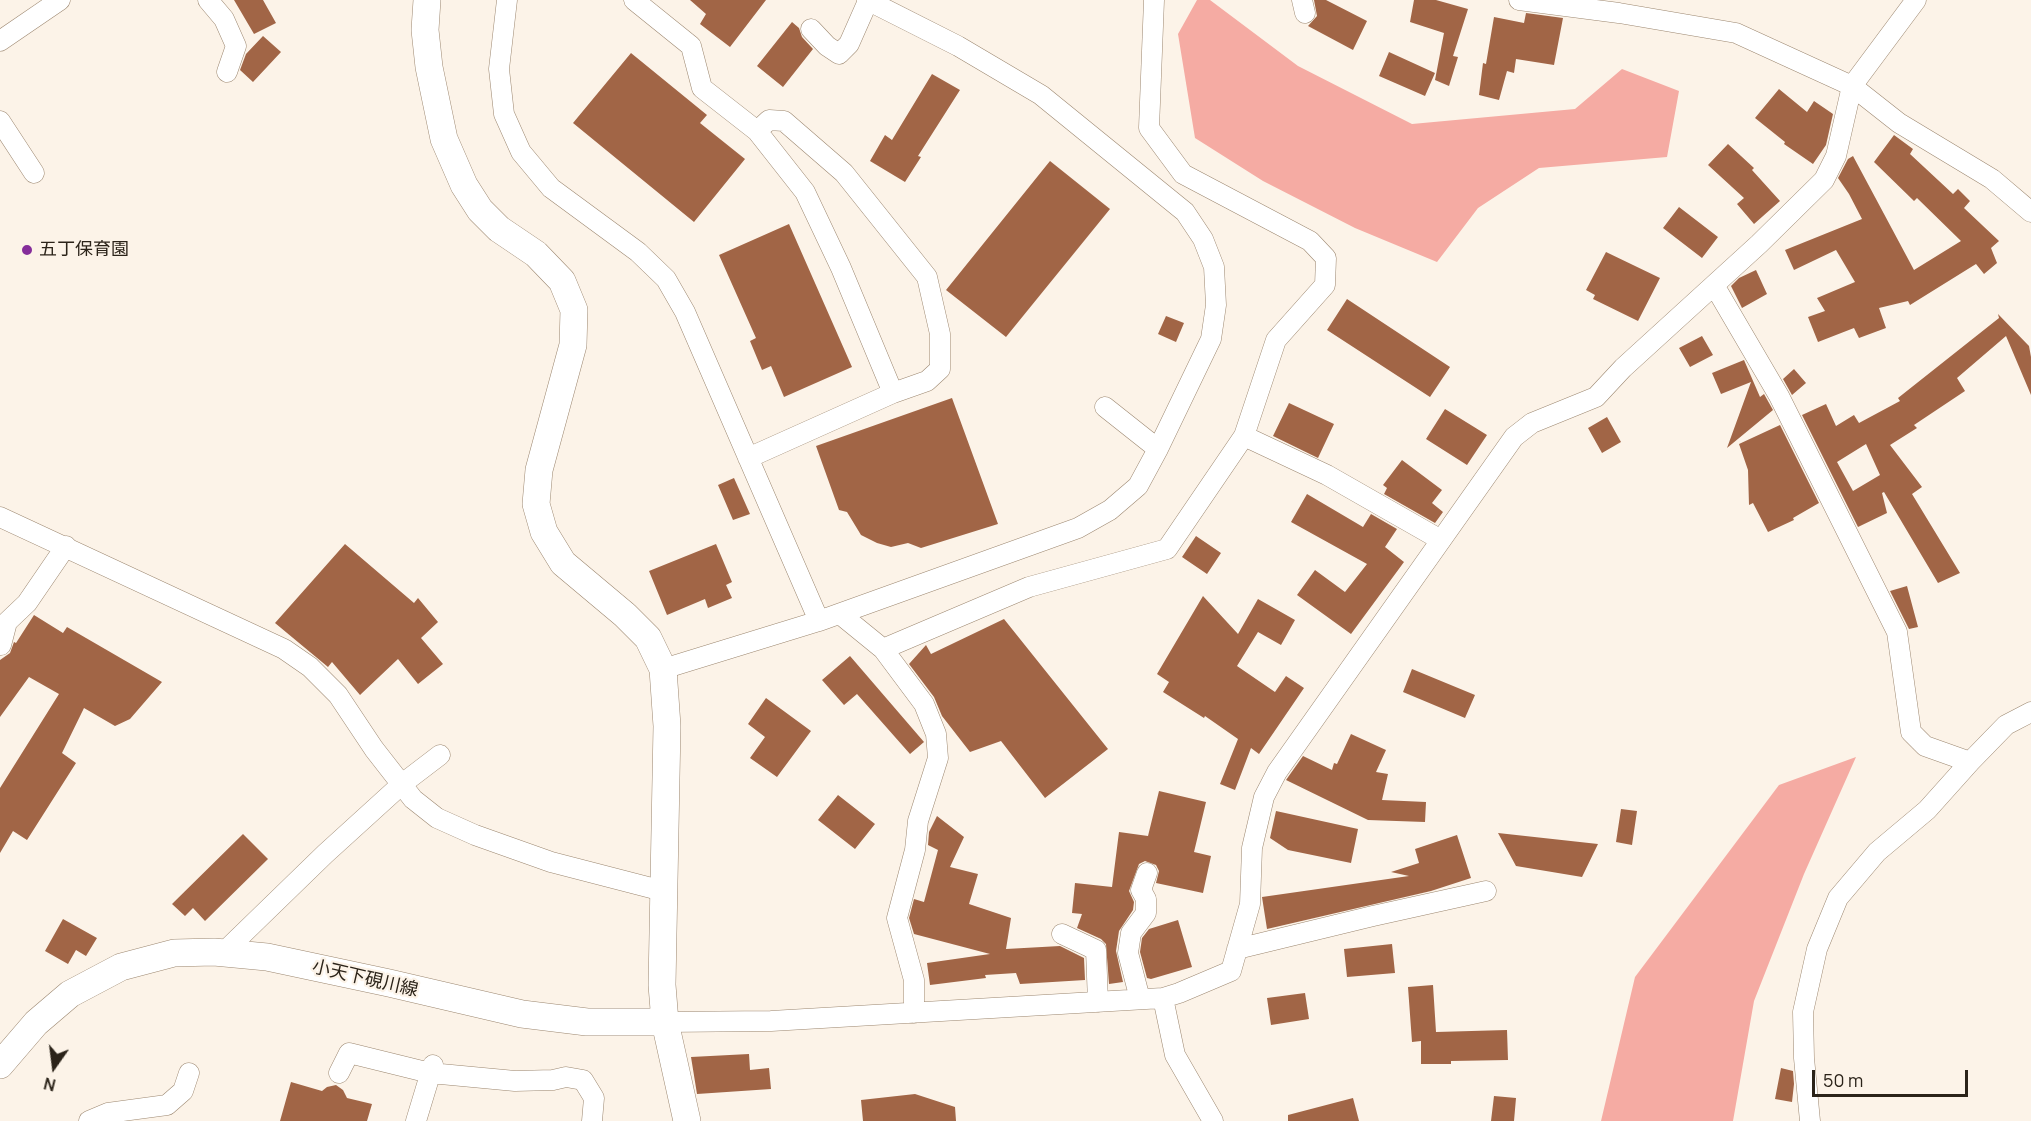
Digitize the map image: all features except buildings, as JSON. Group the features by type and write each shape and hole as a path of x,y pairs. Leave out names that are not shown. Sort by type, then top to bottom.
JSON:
{"street":[{"path":"0,41 60,0"},
{"path":"208,0 224,20 236,46 227,72"},
{"path":"427,0 425,30 429,67 444,139 464,185 480,210 499,229 536,254 562,281 574,310 573,345 539,470 536,504 544,532 563,563 625,615 648,638 663,669 667,726 662,985 665,1022 687,1121"},
{"path":"507,0 499,69 504,114 521,152 551,188 638,252 666,279 685,312 819,621"},
{"path":"634,0 691,46 702,88 757,131 805,192 841,268 893,393"},
{"path":"663,669 840,614 1078,528 1110,510 1138,486 1211,339 1216,305 1214,267 1203,239 1185,212 1041,95 958,46 868,0 849,44 840,54 827,46 811,29"},
{"path":"883,649 1029,587 1167,549 1244,436 1276,340 1325,285 1326,258 1310,241 1183,174 1149,128 1154,0"},
{"path":"1519,0 1736,33 1852,86 1899,123 1992,179 2031,212"},
{"path":"665,1022 771,1021 1162,998 1231,971 1250,904 1252,848 1264,797 1277,772 1514,437 1532,423 1596,397 1623,368 1824,180 1836,156 1852,86 1916,0"},
{"path":"748,458 893,393 927,381 940,369 940,333 927,277 844,173 793,128 784,121 769,120 757,131"},
{"path":"0,121 34,173"},
{"path":"1714,285 1779,396 1897,632 1911,732 1925,746 1970,762"},
{"path":"1105,407 1158,449"},
{"path":"1244,436 1327,475 1441,540"},
{"path":"0,517 284,649 310,667 338,695 374,749 413,799 437,818 475,835 551,862 663,891"},
{"path":"2,645 7,622 27,603 66,546"},
{"path":"840,614 883,649 924,704 936,734 938,758 918,821 910,873 897,918 914,980 914,1013"},
{"path":"1809,1121 1803,1012 1817,949 1838,898 1878,852 1927,810 2006,725 2031,712"},
{"path":"223,953 325,854 402,784 440,756"},
{"path":"1140,999 1128,953 1131,933 1146,913 1146,899 1141,890 1147,873"},
{"path":"1237,949 1486,891"},
{"path":"1062,934 1096,950 1098,1002"},
{"name":"小天下硯川線","path":"0,1065 36,1023 70,994 121,967 174,953 223,953 267,957 522,1014 587,1022 665,1022"},
{"path":"1162,998 1174,1056 1213,1121"},
{"path":"339,1073 349,1053 431,1069 514,1081 553,1080 566,1077 583,1080 594,1098 592,1121"},
{"path":"416,1121 431,1069"},
{"path":"89,1121 108,1113 167,1105 183,1091 189,1073"}],"shaded area":[{"path":"1197,0 1210,0 1298,66 1412,124 1575,109 1622,69 1679,91 1667,157 1539,168 1478,208 1437,262 1355,228 1263,181 1195,138 1178,34"},
{"path":"1856,757 1804,874 1754,1001 1733,1121 1601,1121 1635,977 1779,785"}],"place":[{"name":"五丁保育園","path":"27,250"}]}
